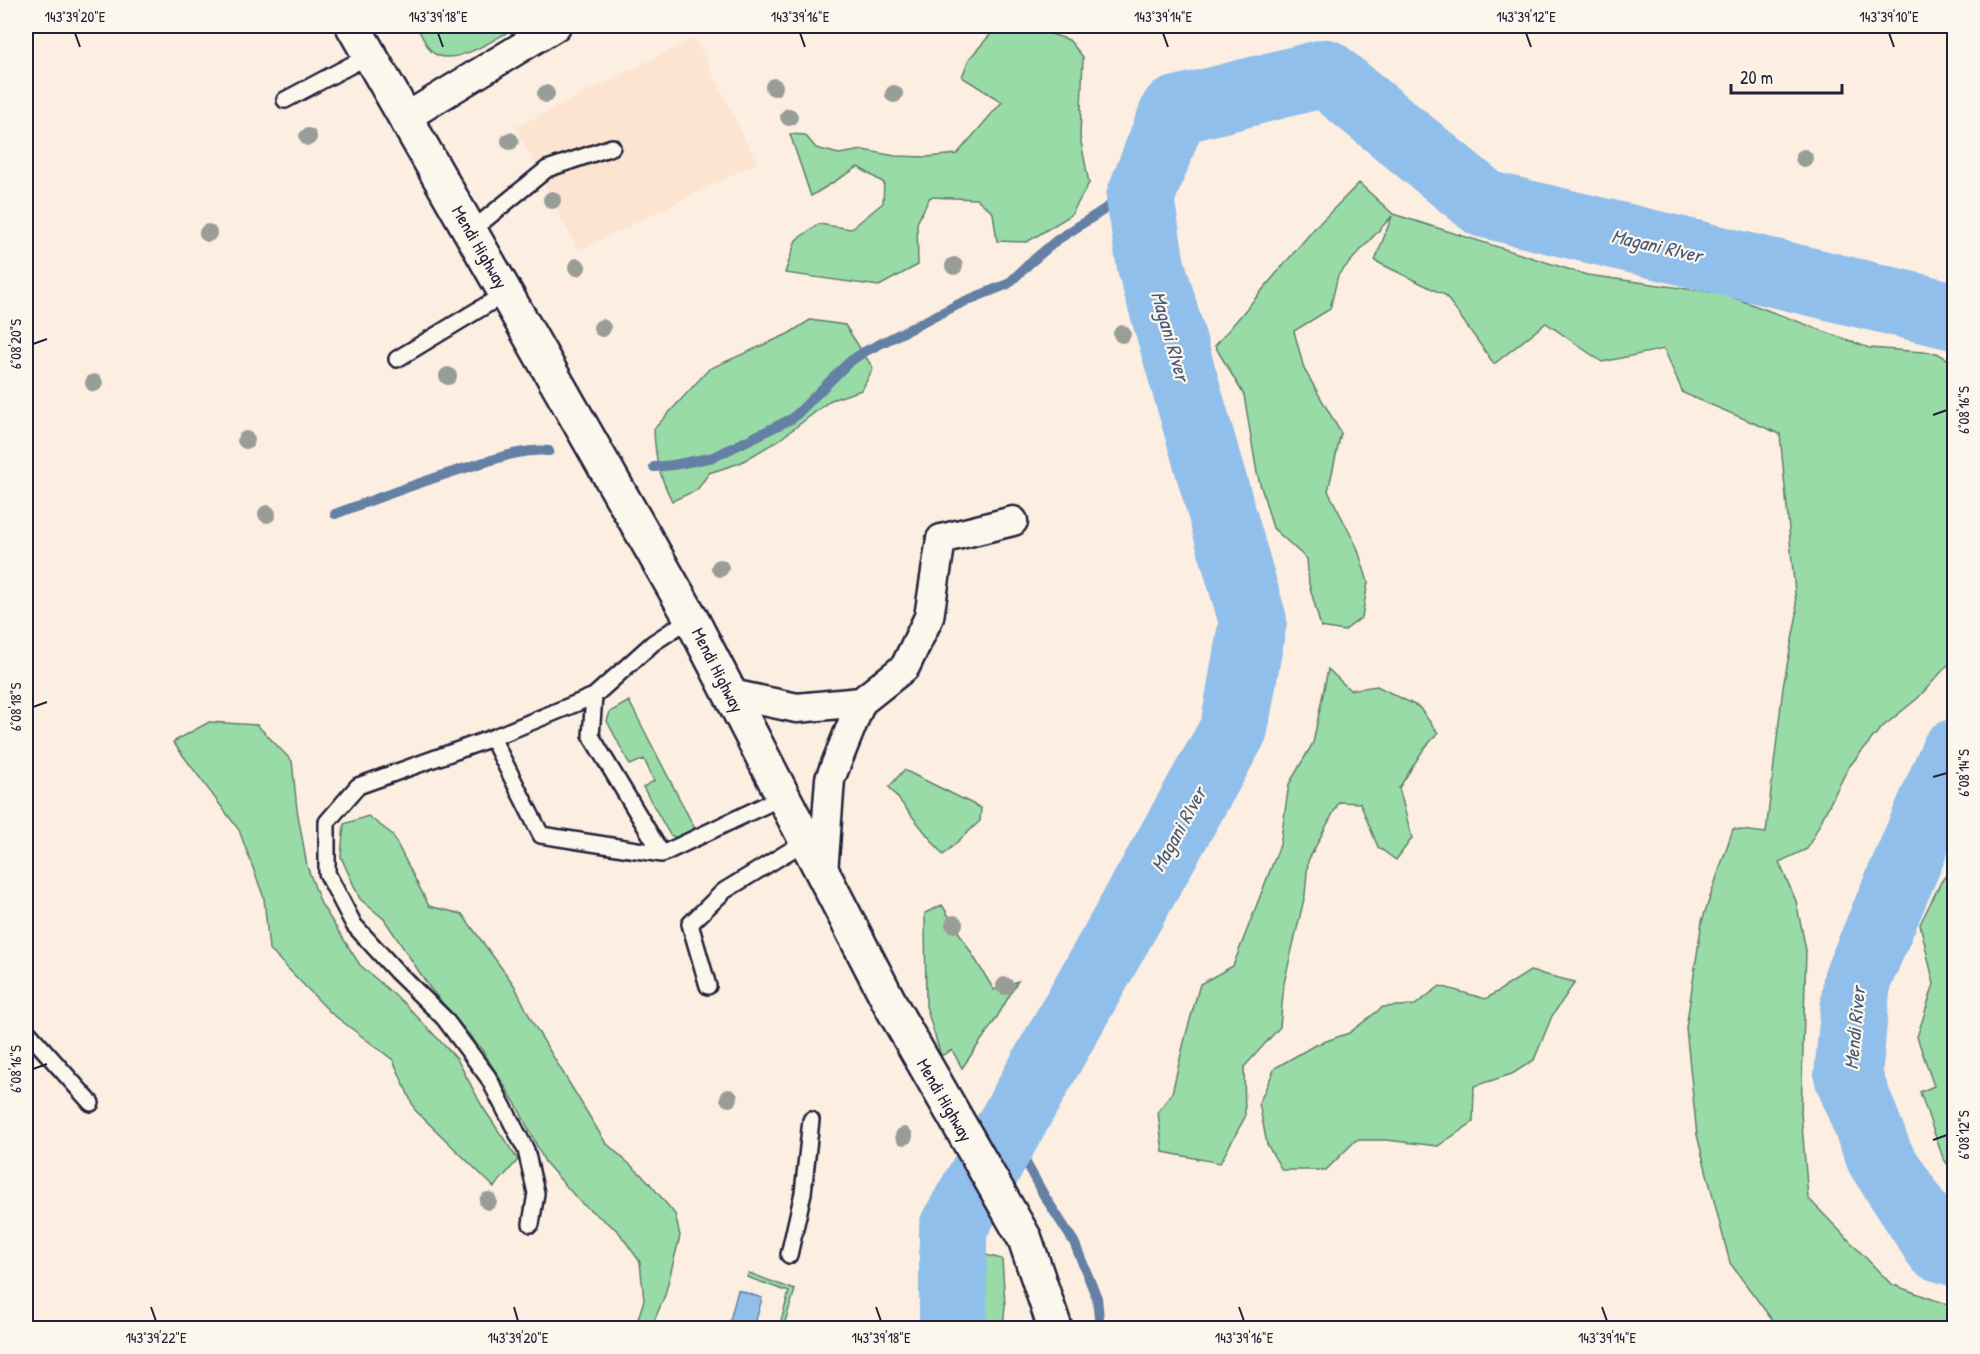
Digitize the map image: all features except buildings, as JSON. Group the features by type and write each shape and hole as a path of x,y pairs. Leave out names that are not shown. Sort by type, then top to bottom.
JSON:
{"main road":[{"name":"Mendi Highway","path":"353,26 691,618 893,1009 1025,1239 1051,1325"}],"street":[{"path":"405,118 556,26"},
{"path":"823,873 830,779 861,702 905,667 929,617 940,539 1013,521"},
{"path":"731,694 797,708 861,702"}],"lane":[{"path":"285,100 370,55"},
{"path":"471,231 547,169 612,147"},
{"path":"397,359 506,293"},
{"path":"531,1224 536,1193 526,1150 488,1077 444,1018 396,972 354,925 327,873 327,822 358,786 492,738 594,696 653,644 691,618"},
{"path":"594,696 591,736 662,854"},
{"path":"492,738 541,835 662,854 782,797"},
{"path":"708,986 690,924 724,891 806,841"},
{"path":"26,1030 91,1103"},
{"path":"789,1255 803,1193 811,1120"}],"shaded area":[{"path":"695,38 757,163 578,251 516,127"}],"green space":[{"path":"416,26 518,26 475,50 450,57 440,56 431,51"},
{"path":"997,27 1039,30 1069,40 1083,57 1080,137 1089,183 1071,215 1027,242 997,241 993,213 977,199 930,197 917,223 918,265 879,286 785,273 796,240 819,224 851,229 883,203 884,183 858,167 811,196 790,134 805,135 816,148 839,154 863,150 895,156 927,157 957,154 1002,102 962,77 969,59"},
{"path":"1359,183 1393,214 1587,275 1724,294 1869,348 1937,353 1954,363 1954,658 1918,698 1880,729 1848,768 1807,849 1779,862 1796,901 1806,950 1801,1113 1808,1198 1891,1284 1954,1307 1954,1328 1778,1328 1730,1263 1697,1135 1686,1028 1702,921 1733,829 1766,833 1783,687 1797,614 1780,434 1683,393 1664,349 1602,362 1546,323 1494,364 1445,295 1375,261 1392,216 1338,275 1330,309 1294,331 1304,369 1341,433 1328,491 1357,547 1368,582 1362,617 1344,631 1321,627 1309,584 1307,559 1273,528 1257,473 1244,395 1215,346 1313,230"},
{"path":"810,320 845,325 873,368 862,390 831,400 779,440 740,463 709,473 697,490 672,501 658,466 654,429 709,369 788,334"},
{"path":"1328,669 1350,690 1377,686 1419,707 1438,733 1423,750 1399,788 1412,838 1396,860 1378,847 1360,803 1339,802 1308,861 1305,895 1284,983 1280,1027 1244,1067 1245,1117 1220,1163 1163,1152 1158,1112 1172,1093 1200,984 1233,966 1280,845 1289,784 1313,743"},
{"path":"629,701 695,829 677,838 670,835 643,787 654,781 644,759 630,765 607,721 610,712"},
{"path":"209,722 257,725 292,761 297,809 307,866 321,904 360,965 406,1005 457,1059 482,1106 518,1160 494,1187 415,1110 393,1060 331,1013 269,949 264,898 239,830 173,742"},
{"path":"904,770 981,808 980,821 943,855 889,787"},
{"path":"368,816 392,834 429,906 462,914 514,985 534,1025 605,1142 646,1179 675,1214 680,1236 665,1295 651,1328 635,1328 644,1300 640,1262 618,1231 581,1203 545,1162 517,1106 482,1050 430,988 384,919 360,899 341,857 344,824"},
{"path":"1954,865 1954,1173 1943,1158 1920,1092 1934,1086 1917,1037 1934,984 1920,924 1941,882"},
{"path":"942,905 994,990 1018,981 994,1022 962,1068 952,1050 941,1056 926,1006 925,913"},
{"path":"1530,971 1575,982 1552,1016 1534,1060 1512,1074 1474,1086 1473,1122 1438,1146 1386,1140 1356,1140 1326,1170 1282,1170 1267,1144 1259,1103 1275,1068 1315,1045 1349,1033 1383,1007 1415,1005 1440,986 1486,999"},
{"path":"986,1255 1002,1259 1005,1305 1003,1328 982,1328"},
{"path":"749,1273 795,1290 783,1328 779,1328 789,1292 747,1277"}],"water":[{"path":"738,1290 762,1298 754,1328 728,1328"}],"waterway":[{"name":"Magani RIver","path":"953,1328 953,1228 1234,729 1253,621 1151,266 1140,198 1174,111 1325,73 1485,204 1954,316"},
{"path":"654,467 714,457 793,418 849,362 864,352 963,302 1008,284 1057,240 1108,207 1140,198"},
{"path":"335,514 500,457 529,451 549,451"},
{"name":"Mendi River","path":"1954,753 1857,980 1848,1076 1880,1158 1938,1247 1954,1252"},
{"path":"1008,1131 1045,1197 1074,1242 1097,1298 1100,1328"}]}
